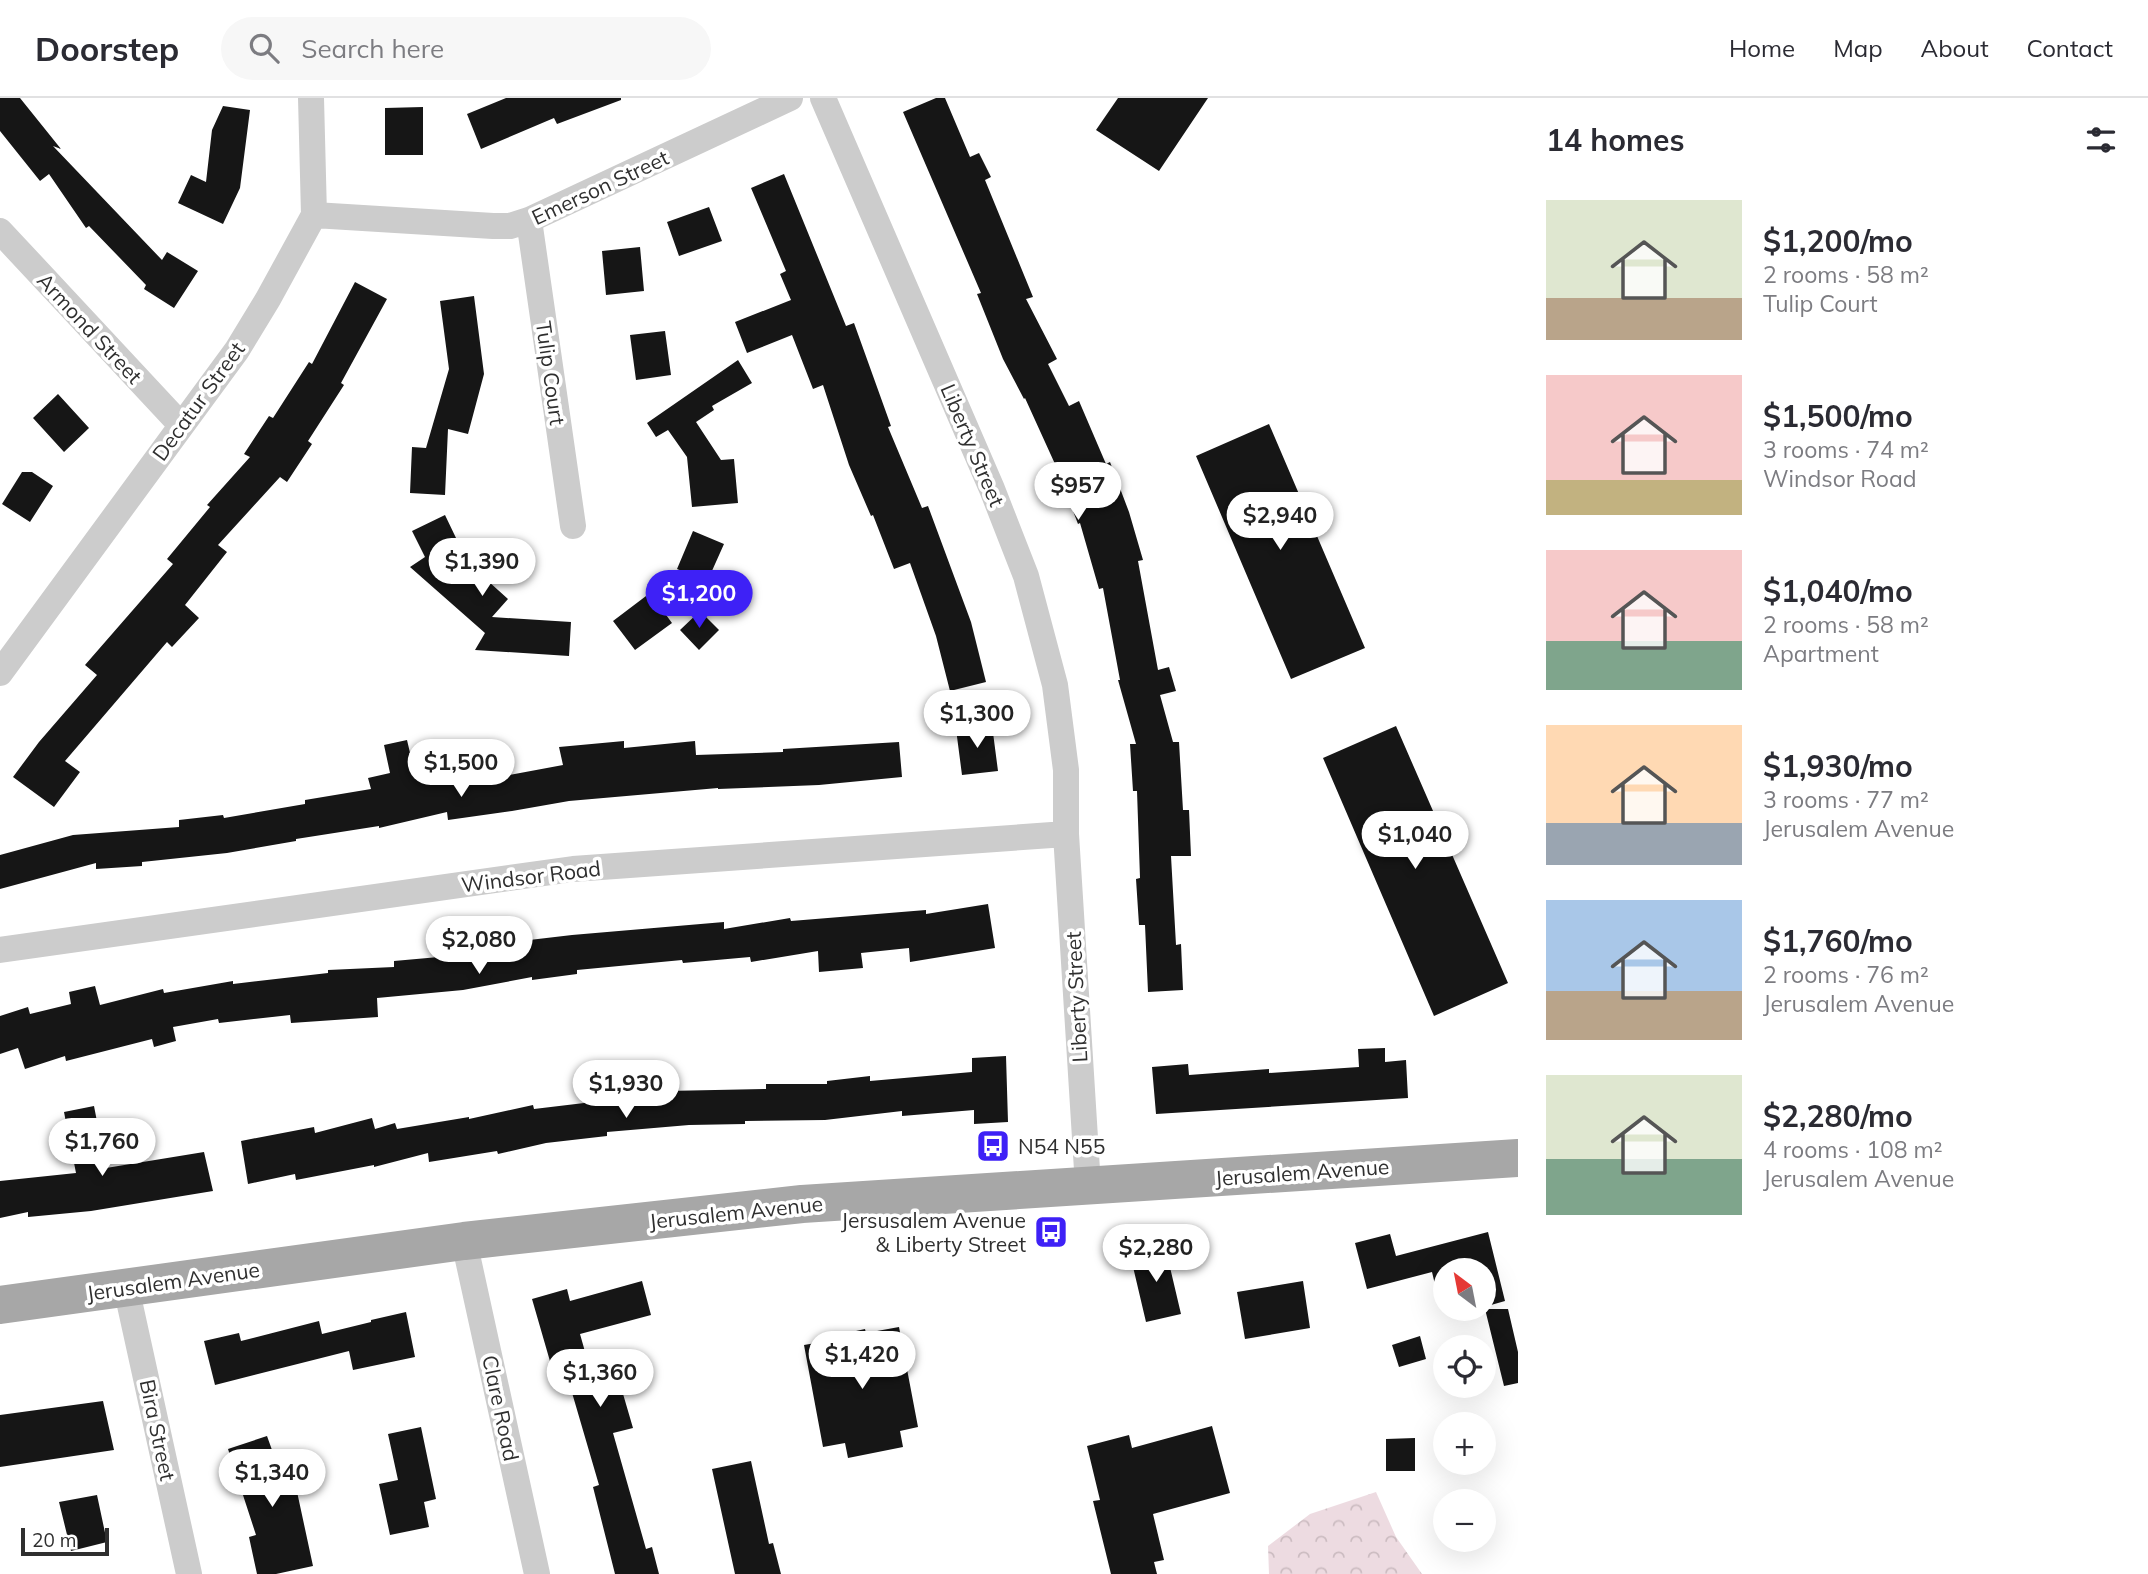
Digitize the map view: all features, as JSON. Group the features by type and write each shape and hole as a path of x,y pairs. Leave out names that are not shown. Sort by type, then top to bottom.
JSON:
{"main road":[{"name":"Jerusalem Avenue","path":"0,1305 464,1241 802,1203 1518,1158"}],"street":[{"name":"Decatur Street","path":"0,673 180,424 237,350 314,215 312,98"},
{"name":"Emerson Street","path":"314,215 510,226 529,220 790,98"},
{"name":"Liberty Street","path":"823,98 992,489 1026,576 1055,685 1066,770 1066,834 1087,1186"},
{"name":"Tulip Court","path":"529,220 573,526"},
{"name":"Armond Street","path":"0,231 180,424"},
{"name":"Windsor Road","path":"0,950 573,869 1066,834"},
{"name":"Clare Road","path":"464,1241 537,1574"},
{"name":"Bira Street","path":"126,1287 190,1574"}],"green space":[{"path":"1376,1492 1396,1537 1422,1574 1269,1574 1268,1546 1310,1514"}],"building":[{"path":"0,98 20,98 61,149 53,146 162,260 167,252 198,271 174,308 144,289 146,285 89,226 86,228 49,174 40,181 0,131"},
{"path":"506,98 621,100 557,124 554,118 481,149 467,114"},
{"path":"936,98 945,98 970,157 979,153 991,177 985,180 1033,297 1026,299 1057,359 1048,364 1069,406 1079,401 1106,464 1110,462 1143,560 1138,561 1158,670 1169,667 1176,691 1160,695 1173,742 1179,742 1183,810 1189,810 1191,856 1171,856 1176,945 1181,944 1183,990 1148,992 1145,925 1139,925 1136,879 1140,878 1137,791 1133,791 1130,744 1136,744 1118,680 1103,588 1099,589 1080,523 1078,524 1025,398 1003,359 977,294 981,293 903,112"},
{"path":"1118,98 1208,98 1159,171 1096,130"},
{"path":"223,106 250,110 240,188 223,224 178,203 191,175 206,182 212,130"},
{"path":"423,107 423,155 385,155 385,108"},
{"path":"784,174 846,326 854,323 891,426 888,427 922,508 928,506 971,622 986,682 950,691 936,636 910,563 894,569 873,515 871,516 849,465 823,385 813,389 792,335 747,353 735,322 791,300 780,274 786,271 751,188"},
{"path":"709,207 722,241 679,256 667,222"},
{"path":"640,247 644,291 606,295 602,251"},
{"path":"355,282 387,299 341,383 344,385 308,441 312,444 287,482 280,477 218,545 227,552 185,605 199,618 172,647 167,642 65,761 80,772 54,807 13,777 39,742 97,675 85,665 173,564 167,559 210,507 207,505 250,457 244,454 269,416 273,418 309,362 312,364"},
{"path":"474,296 484,374 468,434 448,429 445,495 410,493 412,447 426,448 449,369 440,301"},
{"path":"665,331 671,375 636,380 630,335"},
{"path":"738,360 752,383 712,406 714,410 696,422 721,460 734,459 738,503 692,507 687,457 668,430 656,437 647,423"},
{"path":"58,394 89,428 64,452 33,418"},
{"path":"1269,424 1365,648 1291,679 1196,456"},
{"path":"22,472 32,472 53,486 30,522 2,504"},
{"path":"445,515 468,563 508,599 492,617 571,622 569,656 475,650 485,633 410,567 425,557 412,531"},
{"path":"693,531 724,544 707,582 677,569"},
{"path":"650,593 672,623 635,650 613,621"},
{"path":"700,611 719,630 699,650 680,630"},
{"path":"992,725 998,771 962,775 956,729"},
{"path":"1396,726 1508,983 1434,1016 1323,758"},
{"path":"407,740 415,774 464,767 465,780 488,779 563,765 559,747 624,741 624,748 695,741 696,755 783,752 783,749 899,742 902,777 819,785 718,788 569,801 448,820 447,812 379,828 296,839 227,853 142,862 142,866 96,869 96,863 0,889 0,855 73,835 179,827 179,820 223,815 224,818 371,789 368,778 390,773 384,745"},
{"path":"988,904 995,948 910,962 909,948 861,953 863,968 819,972 818,951 751,962 750,957 683,963 682,960 577,970 577,974 532,980 532,977 463,990 377,998 378,1017 291,1023 290,1015 219,1023 218,1019 173,1027 176,1041 154,1047 152,1039 66,1061 65,1056 25,1069 18,1048 0,1054 0,1016 28,1007 30,1014 71,1004 69,992 95,986 100,1005 163,989 164,993 233,981 233,984 328,973 328,970 394,967 394,961 461,955 460,951 503,943 572,935 724,922 724,929 790,918 791,921 926,910 926,914"},
{"path":"1385,1048 1385,1062 1406,1060 1408,1098 1156,1114 1152,1067 1188,1064 1189,1075 1269,1069 1269,1073 1359,1067 1358,1049"},
{"path":"1006,1056 1008,1122 974,1124 974,1110 902,1116 902,1111 825,1120 689,1125 607,1132 607,1136 429,1162 428,1153 374,1167 296,1180 295,1174 248,1184 241,1141 314,1127 315,1133 372,1118 375,1129 395,1123 397,1129 469,1119 533,1105 534,1109 666,1091 766,1089 766,1084 827,1084 827,1081 870,1076 870,1081 972,1072 972,1058"},
{"path":"94,1106 106,1168 204,1152 213,1191 91,1211 28,1217 28,1212 0,1218 0,1181 76,1173 64,1112"},
{"path":"1488,1232 1494,1258 1433,1258 1433,1276 1432,1272 1367,1289 1355,1243 1390,1234 1396,1256"},
{"path":"1165,1246 1181,1314 1146,1322 1130,1254"},
{"path":"1496,1264 1505,1301 1496,1304"},
{"path":"642,1281 651,1315 580,1334 597,1394 621,1387 633,1428 613,1433 646,1549 652,1547 659,1574 615,1574 593,1487 599,1485 568,1379 556,1382 532,1299 567,1289 570,1301"},
{"path":"1303,1281 1310,1328 1245,1339 1237,1292"},
{"path":"1496,1309 1508,1309 1518,1352 1518,1383 1504,1386 1496,1354 1496,1335 1491,1335 1488,1321 1496,1321"},
{"path":"406,1312 415,1357 353,1370 349,1351 215,1385 204,1341 239,1333 241,1341 319,1321 322,1334"},
{"path":"899,1327 918,1427 900,1431 903,1447 848,1458 845,1443 823,1447 804,1345 839,1339 838,1335 865,1329 866,1333"},
{"path":"1420,1336 1426,1359 1399,1367 1392,1345"},
{"path":"103,1401 114,1450 0,1467 0,1415"},
{"path":"1212,1426 1230,1493 1153,1514 1164,1560 1154,1562 1157,1574 1111,1574 1093,1501 1100,1500 1087,1446 1129,1435 1132,1448"},
{"path":"421,1427 436,1499 424,1502 429,1527 390,1535 379,1484 398,1480 388,1434"},
{"path":"267,1436 277,1464 290,1460 298,1486 296,1487 313,1566 276,1574 257,1574 249,1537 256,1535 228,1449"},
{"path":"1415,1438 1415,1471 1386,1471 1386,1439"},
{"path":"751,1461 769,1544 773,1543 781,1574 735,1574 712,1469"},
{"path":"97,1495 107,1542 71,1551 59,1502"}],"place":[{"name":"N54 N55","path":"993,1146"},
{"name":"Jersusalem Avenue & Liberty Street","path":"1051,1232"}]}
